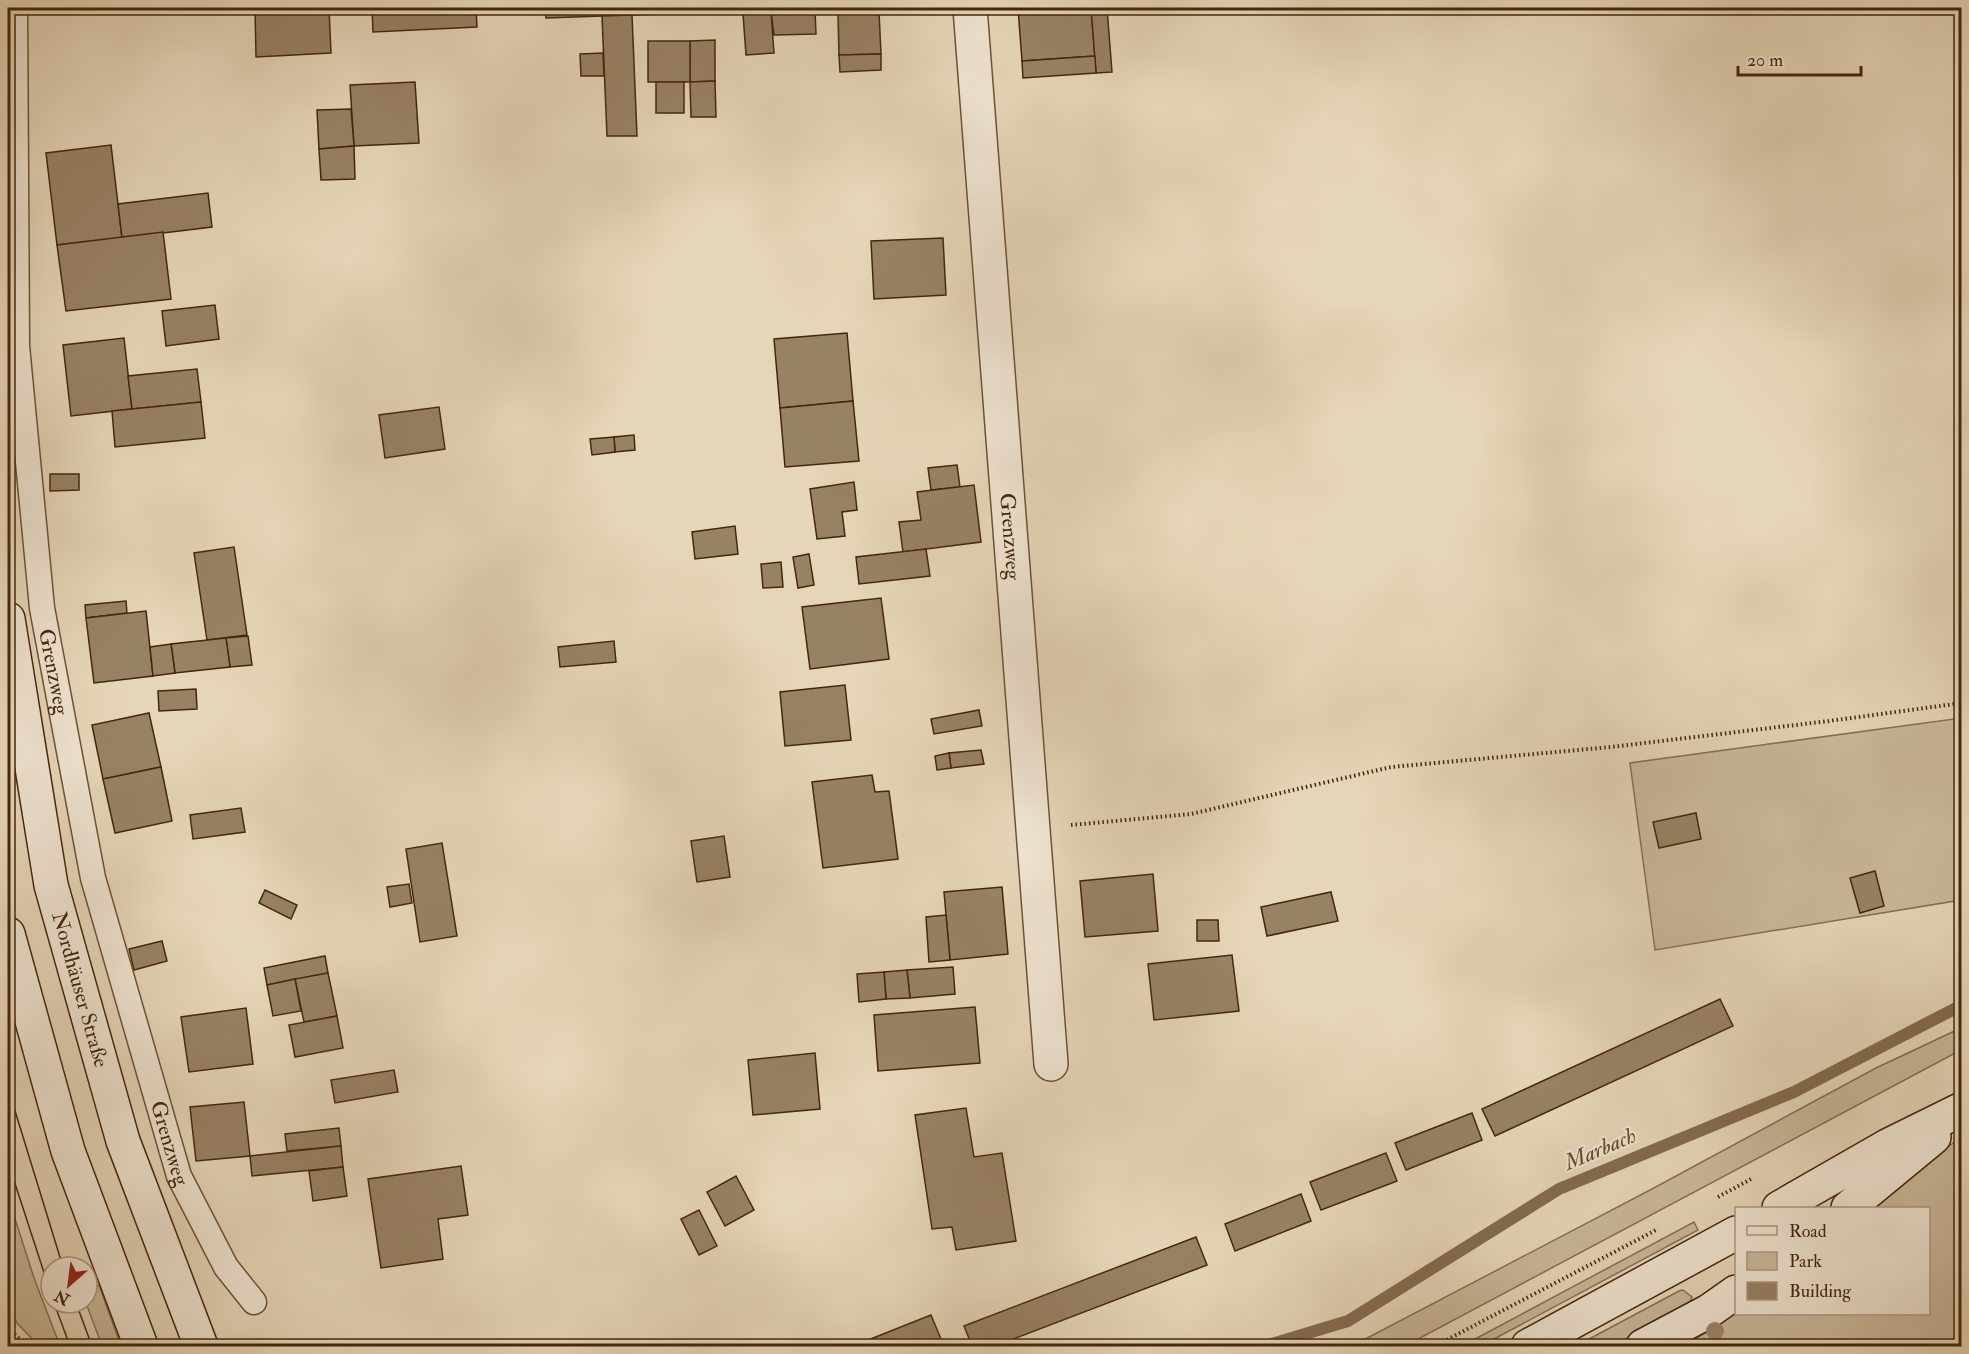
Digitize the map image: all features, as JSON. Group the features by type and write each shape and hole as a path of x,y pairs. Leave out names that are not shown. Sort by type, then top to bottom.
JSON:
{"main road":[{"name":"Grenzweg","path":"970,8 1051,1064"},
{"name":"Nordhäuser Straße","path":"8,619 51,885 123,1141 201,1347"},
{"path":"8,934 68,1151 141,1347"},
{"path":"1782,1207 1887,1146 1962,1112"},
{"path":"1850,1207 1962,1112"},
{"path":"1528,1347 1735,1234"},
{"path":"1643,1347 1709,1311 1735,1293"}],"lane":[{"name":"Grenzweg","path":"15,8 17,346 45,619 93,878 179,1176 226,1267 254,1302"}],"path":[{"path":"1034,829 1191,814 1391,767 1634,744 1962,703"},
{"path":"8,1329 27,1347"}],"green space":[{"path":"1961,718 1961,900 1655,950 1630,763"},
{"path":"1961,1028 1961,1050 1405,1346 1352,1346 1652,1189 1876,1068"},
{"path":"1961,1138 1961,1346 1717,1346 1716,1344 1681,1346 1709,1331 1735,1313 1735,1315 1930,1315 1930,1207 1874,1207 1940,1152"},
{"path":"8,1197 39,1291 39,1315 48,1315 60,1346 39,1346 17,1323 8,1306"},
{"path":"1694,1222 1698,1230 1481,1346 1462,1346"},
{"path":"99,1285 121,1346 102,1346 90,1315 99,1315"},
{"path":"1683,1290 1692,1297 1688,1307 1612,1346 1576,1346 1679,1291"}],"building":[{"path":"255,8 329,8 331,53 256,57"},
{"path":"372,8 476,8 477,27 373,32"},
{"path":"545,8 601,8 602,16 546,18"},
{"path":"601,8 663,8 663,14 602,16"},
{"path":"715,8 771,8 771,12 715,14"},
{"path":"771,8 833,8 833,10 771,12"},
{"path":"1018,8 1091,8 1095,56 1022,61"},
{"path":"1091,8 1107,8 1112,72 1096,73"},
{"path":"815,10 816,34 774,35 771,12"},
{"path":"771,12 774,53 746,55 743,14"},
{"path":"879,12 881,54 839,55 838,14"},
{"path":"632,15 637,136 607,136 602,16"},
{"path":"715,40 715,81 690,82 690,41"},
{"path":"648,41 690,41 690,82 648,82"},
{"path":"603,53 604,76 581,76 580,54"},
{"path":"881,54 881,70 840,72 839,55"},
{"path":"1095,56 1096,73 1023,78 1022,61"},
{"path":"715,81 716,117 691,117 690,82"},
{"path":"415,82 419,143 354,146 350,85"},
{"path":"656,82 684,82 684,113 656,113"},
{"path":"351,109 354,146 319,149 317,110"},
{"path":"111,145 122,238 57,245 46,153"},
{"path":"354,146 355,179 321,180 319,149"},
{"path":"208,193 212,227 122,238 118,204"},
{"path":"163,232 171,299 66,311 57,245"},
{"path":"943,238 946,295 874,299 871,241"},
{"path":"215,305 219,339 166,346 162,311"},
{"path":"847,333 853,401 780,408 774,339"},
{"path":"124,338 132,409 71,416 63,345"},
{"path":"197,369 201,402 132,409 128,376"},
{"path":"853,401 859,461 785,467 780,408"},
{"path":"201,402 205,438 115,447 112,411"},
{"path":"439,407 445,449 385,458 379,415"},
{"path":"634,435 635,450 615,452 614,437"},
{"path":"614,437 615,452 592,455 590,439"},
{"path":"957,465 960,487 931,490 928,468"},
{"path":"50,474 79,474 79,490 50,491"},
{"path":"854,482 857,510 842,512 845,536 817,539 810,489"},
{"path":"974,485 981,542 903,552 899,522 921,520 917,492"},
{"path":"735,526 738,554 695,559 692,532"},
{"path":"234,547 247,635 207,640 194,553"},
{"path":"926,549 930,576 859,584 856,557"},
{"path":"809,554 814,585 798,588 793,557"},
{"path":"781,562 783,587 763,588 761,564"},
{"path":"881,598 889,659 810,669 802,607"},
{"path":"126,601 127,613 86,618 85,605"},
{"path":"146,611 153,676 94,683 86,618"},
{"path":"248,636 252,665 230,667 226,638"},
{"path":"226,638 230,667 175,673 171,644"},
{"path":"614,641 616,662 560,667 558,647"},
{"path":"171,644 175,673 153,676 150,647"},
{"path":"845,685 851,740 785,746 780,692"},
{"path":"196,689 197,709 159,711 158,691"},
{"path":"979,710 982,726 934,734 931,719"},
{"path":"149,713 161,767 103,779 92,725"},
{"path":"981,750 984,764 951,768 949,753"},
{"path":"949,753 951,768 937,770 935,756"},
{"path":"161,767 172,821 115,833 103,779"},
{"path":"872,775 875,792 889,791 898,859 823,868 812,782"},
{"path":"241,808 245,832 193,839 190,815"},
{"path":"1696,813 1701,839 1659,848 1653,822"},
{"path":"724,836 730,877 697,882 691,841"},
{"path":"442,843 457,936 420,942 406,849"},
{"path":"1875,871 1884,906 1860,913 1850,878"},
{"path":"1153,874 1158,931 1085,937 1080,881"},
{"path":"409,884 412,903 390,907 387,887"},
{"path":"1002,887 1008,954 950,960 944,892"},
{"path":"265,890 297,905 291,919 259,903"},
{"path":"1331,892 1338,921 1267,936 1261,907"},
{"path":"946,915 950,960 929,962 926,917"},
{"path":"1197,920 1218,920 1219,941 1197,941"},
{"path":"162,941 167,961 134,970 129,949"},
{"path":"1232,955 1239,1011 1154,1020 1148,964"},
{"path":"325,956 328,973 267,985 264,968"},
{"path":"953,967 955,994 910,998 907,970"},
{"path":"907,970 910,998 886,999 884,972"},
{"path":"884,972 886,999 859,1002 857,974"},
{"path":"328,973 337,1016 304,1022 295,979"},
{"path":"295,979 301,1011 273,1016 267,985"},
{"path":"1720,999 1733,1026 1495,1136 1482,1109"},
{"path":"975,1007 980,1063 878,1071 874,1015"},
{"path":"246,1008 253,1064 189,1072 181,1017"},
{"path":"337,1016 343,1048 295,1057 289,1025"},
{"path":"815,1053 820,1109 753,1115 748,1060"},
{"path":"394,1070 398,1092 335,1103 331,1080"},
{"path":"244,1102 250,1156 196,1161 190,1107"},
{"path":"966,1108 974,1157 1002,1153 1016,1241 956,1250 952,1227 932,1229 915,1115"},
{"path":"1472,1113 1482,1140 1406,1170 1395,1143"},
{"path":"339,1128 341,1146 287,1151 285,1134"},
{"path":"341,1146 343,1167 252,1176 250,1156"},
{"path":"1386,1153 1397,1181 1321,1210 1310,1182"},
{"path":"461,1166 468,1215 438,1219 443,1259 381,1268 368,1179"},
{"path":"343,1167 347,1196 313,1201 309,1171"},
{"path":"736,1176 754,1210 725,1226 707,1192"},
{"path":"1301,1194 1311,1221 1235,1251 1225,1224"},
{"path":"699,1210 717,1246 699,1255 681,1219"},
{"path":"1196,1237 1207,1265 995,1346 972,1346 964,1326"},
{"path":"931,1315 943,1344 936,1346 853,1346"}],"waterway":[{"name":"Marbach","path":"1265,1346 1348,1321 1559,1189 1794,1092 1962,1005"}],"tram line":[{"path":"8,1088 59,1255"},
{"path":"8,1162 39,1257"},
{"path":"58,1315 70,1346"},
{"path":"80,1315 92,1346"}]}
